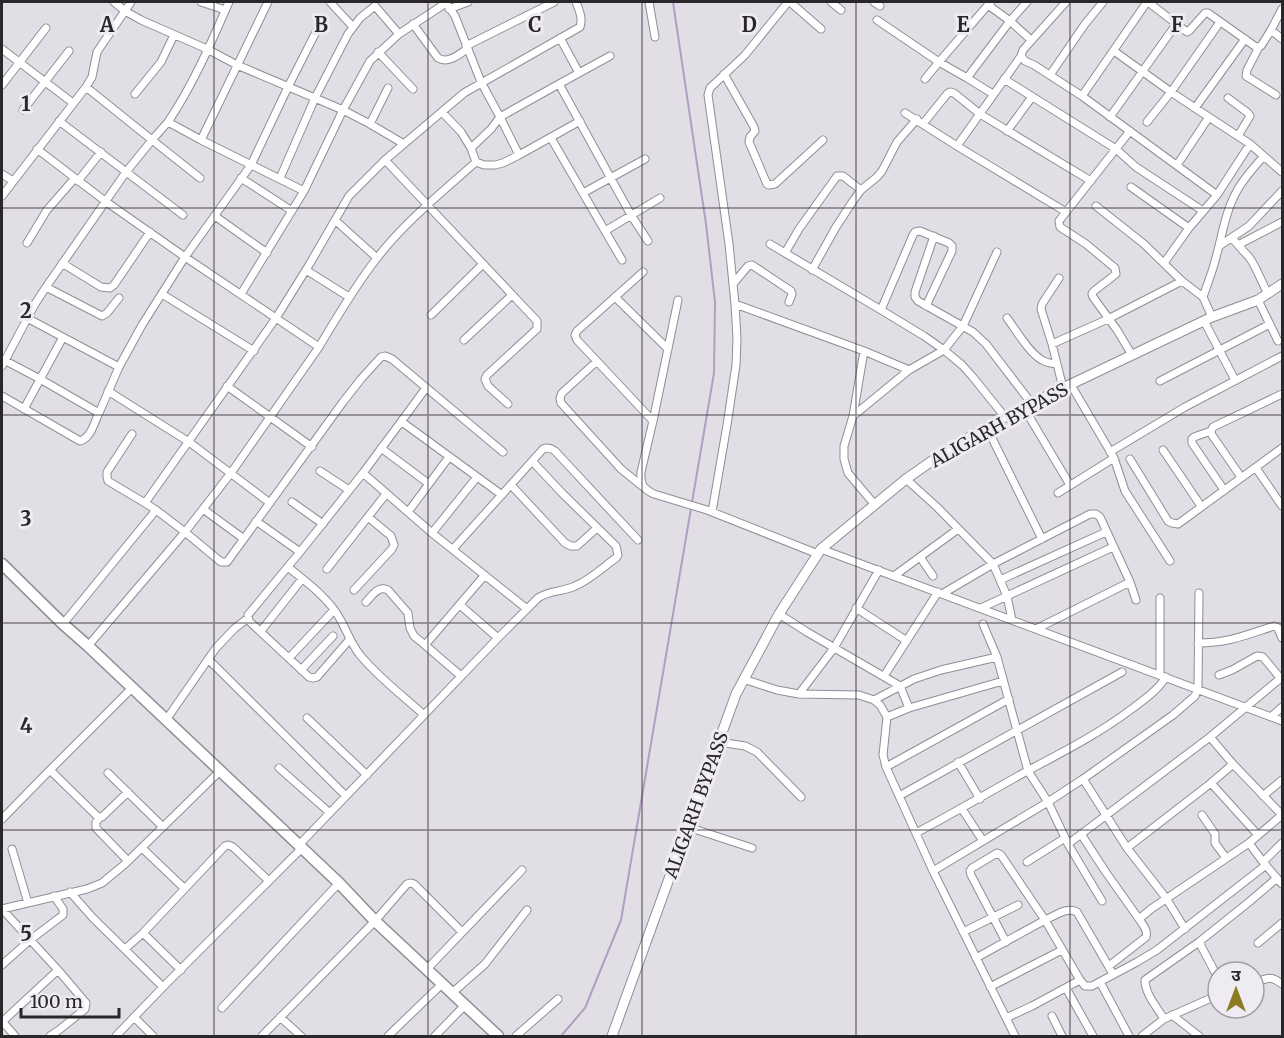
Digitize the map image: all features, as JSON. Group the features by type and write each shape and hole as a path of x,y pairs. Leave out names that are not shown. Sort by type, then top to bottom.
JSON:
{"main road":[{"name":"ALIGARH BYPASS","path":"612,1036 736,694 778,614 820,551 906,479 952,447 1005,417 1132,355 1208,319 1258,300 1282,284"},
{"path":"2,564 498,1036"}],"street":[{"path":"114,2 141,20 237,65 343,110 404,144"},
{"path":"2,196 86,87 92,77 97,52 131,2"},
{"path":"201,2 225,10"},
{"path":"99,413 40,379 3,362 27,318 62,263 126,172 182,102 229,2"},
{"path":"201,140 268,2"},
{"path":"330,2 353,27"},
{"path":"241,294 304,191 343,110 370,61 413,24 447,5 468,2"},
{"path":"413,24 438,58 441,61 449,60 466,48 554,2"},
{"path":"145,503 276,318 349,196 385,160 464,93 580,27 582,22 576,2"},
{"path":"649,2 655,36"},
{"path":"710,511 719,474 736,365 737,339 733,284 708,95 710,88 752,47 789,2 821,29"},
{"path":"831,2 841,10"},
{"path":"967,78 1010,21 1028,2"},
{"path":"957,146 1023,50 1066,2"},
{"path":"1050,75 1102,2"},
{"path":"1082,96 1148,2 1185,31 1189,31 1204,13 1208,13 1259,47"},
{"path":"926,79 989,3 1031,40"},
{"path":"280,178 315,98 348,34 360,18 378,4 399,34"},
{"path":"447,5 455,16 480,82 519,155"},
{"path":"1276,95 1246,76 1246,73 1282,9"},
{"path":"877,20 939,62 993,94"},
{"path":"1148,122 1220,22"},
{"path":"1110,117 1177,23"},
{"path":"2,396 80,441 88,437 119,367 142,325 185,257 251,165 320,26"},
{"path":"2,85 46,28"},
{"path":"1271,30 1282,39"},
{"path":"135,94 161,62 174,35"},
{"path":"560,38 579,73"},
{"path":"1195,108 1245,39"},
{"path":"2,49 73,103"},
{"path":"23,110 69,51"},
{"path":"1114,51 1250,144 1282,172"},
{"path":"378,52 413,89"},
{"path":"471,148 500,117 610,56"},
{"path":"1021,56 1025,61 1034,64 1082,96 1217,195"},
{"path":"724,74 754,127 755,131 750,136 750,142 767,184 775,184 823,140"},
{"path":"1004,79 1116,149 1143,172 1203,211"},
{"path":"559,84 610,178 648,241"},
{"path":"86,87 200,178"},
{"path":"370,124 388,88"},
{"path":"812,270 836,226 861,190 882,171 897,142 950,92 980,114 1091,181"},
{"path":"1007,131 1032,97"},
{"path":"1228,98 1250,116 1238,136"},
{"path":"442,112 461,132 476,162 484,165 495,165 519,155 580,121"},
{"path":"905,112 1066,212"},
{"path":"1177,165 1209,117"},
{"path":"59,121 183,215"},
{"path":"168,122 304,191"},
{"path":"1130,131 1059,221 1060,228 1086,244 1115,267 1114,276 1092,294 1132,355"},
{"path":"551,138 622,260"},
{"path":"1164,263 1217,195 1250,144"},
{"path":"38,149 105,201 319,347"},
{"path":"27,243 47,210 77,180 100,152"},
{"path":"1235,380 1218,350 1203,297 1215,264 1229,208 1237,190 1264,156"},
{"path":"583,193 645,159"},
{"path":"385,160 537,321 537,328 485,379 486,383 508,404"},
{"path":"88,646 185,532 231,473 319,347 349,297 377,258 427,205 476,162"},
{"path":"2,174 13,181"},
{"path":"785,253 837,176 843,176 861,190"},
{"path":"241,178 292,211"},
{"path":"1131,188 1189,228"},
{"path":"1219,246 1249,226 1282,190"},
{"path":"605,231 660,198"},
{"path":"1096,206 1144,244 1182,281 1203,297"},
{"path":"215,216 267,253"},
{"path":"336,221 377,258"},
{"path":"1238,245 1282,222"},
{"path":"881,310 913,235 920,231 950,243 952,246 926,306"},
{"path":"62,263 101,286 110,288 150,232"},
{"path":"934,236 915,297 926,306 973,332 986,344 1028,406 1070,485"},
{"path":"1232,238 1251,261 1268,294"},
{"path":"770,244 944,350 962,365 1005,417"},
{"path":"853,416 909,370 944,350 963,326 997,252"},
{"path":"431,315 483,264"},
{"path":"733,284 748,266 752,265 791,291 789,302"},
{"path":"306,270 349,297"},
{"path":"643,272 577,331 576,335 577,340 596,362 653,421"},
{"path":"1059,278 1041,309 1056,364 1067,387 1112,455 1125,491 1170,561"},
{"path":"1052,344 1108,319 1182,281"},
{"path":"46,287 102,316 119,298"},
{"path":"162,294 254,351"},
{"path":"464,340 512,295"},
{"path":"615,297 668,349"},
{"path":"642,486 641,472 678,300"},
{"path":"1258,300 1278,341"},
{"path":"735,304 864,351 909,370"},
{"path":"27,318 119,367"},
{"path":"1007,318 1033,353 1048,363 1056,364"},
{"path":"1160,381 1270,324"},
{"path":"24,409 63,337"},
{"path":"864,351 853,416 844,446 844,459 848,472 874,505"},
{"path":"132,434 107,472 108,481 156,510 224,563 227,562 361,379 381,357 388,357 503,452"},
{"path":"1058,493 1185,406 1282,357"},
{"path":"596,362 562,393 561,403 621,469 646,490 879,570 1196,692 1282,721"},
{"path":"227,386 312,447"},
{"path":"166,720 224,639 248,618 248,615 363,473 426,388"},
{"path":"108,391 189,442 270,503"},
{"path":"1224,490 1192,443 1192,439 1282,394"},
{"path":"402,422 502,495"},
{"path":"987,428 1042,539"},
{"path":"1211,431 1241,477"},
{"path":"381,448 429,484"},
{"path":"453,549 543,449 551,448 638,540"},
{"path":"1130,459 1168,521 1178,524 1282,448"},
{"path":"1163,450 1201,506"},
{"path":"408,512 449,457"},
{"path":"116,1036 269,881 346,796 526,609 544,594 579,585 616,558 618,555 616,546 532,461"},
{"path":"1256,468 1282,506"},
{"path":"320,471 349,490"},
{"path":"363,473 432,533 526,609"},
{"path":"432,533 477,477"},
{"path":"906,479 993,564 1007,596 1012,620"},
{"path":"511,485 565,543 577,546 597,528"},
{"path":"327,569 386,494"},
{"path":"292,502 323,524"},
{"path":"203,509 244,539"},
{"path":"63,624 156,510"},
{"path":"884,676 940,593 1090,514 1100,517 1136,600"},
{"path":"354,590 394,544 391,536 368,517"},
{"path":"256,521 300,552"},
{"path":"894,576 958,529"},
{"path":"1000,580 1106,532"},
{"path":"981,608 1113,547"},
{"path":"920,557 933,576"},
{"path":"288,567 334,610 358,653 369,665 424,715"},
{"path":"799,693 834,648 879,570"},
{"path":"425,645 484,576"},
{"path":"261,631 302,579"},
{"path":"1036,629 1130,582"},
{"path":"366,602 380,588 388,590 408,613 410,628 414,636 461,676"},
{"path":"933,871 1083,779 1173,715 1196,692 1199,593"},
{"path":"916,832 1087,739 1147,698 1163,679 1160,598"},
{"path":"460,605 498,638"},
{"path":"856,608 907,641"},
{"path":"289,658 334,610"},
{"path":"778,614 900,686 909,708"},
{"path":"248,618 309,677 317,677 350,639"},
{"path":"983,624 997,657 1028,771 1048,802 1066,841 1102,901"},
{"path":"1198,643 1230,640 1274,626 1278,628 1282,638"},
{"path":"301,670 333,636"},
{"path":"1027,862 1081,834 1210,737 1282,678 1260,656 1219,675"},
{"path":"874,700 914,679 997,657"},
{"path":"208,660 346,796"},
{"path":"899,796 1122,672"},
{"path":"743,679 777,690 860,695 880,705 887,717 883,755 886,767 933,871 1015,1036"},
{"path":"887,717 909,708 1004,681"},
{"path":"2,819 132,688"},
{"path":"886,767 1009,699"},
{"path":"1272,716 1282,707"},
{"path":"307,718 366,775"},
{"path":"1139,919 1166,898 1249,843 1282,815 1210,737"},
{"path":"719,742 745,746 757,752 801,796"},
{"path":"958,762 980,799"},
{"path":"1127,848 1233,764"},
{"path":"279,768 330,813"},
{"path":"50,770 96,816 100,817"},
{"path":"50,1036 87,1005 2,909 87,889 102,883 142,848 220,771"},
{"path":"108,773 163,827"},
{"path":"1083,779 1127,848 1166,898 1185,928"},
{"path":"1263,796 1282,780"},
{"path":"1211,783 1258,835"},
{"path":"128,792 100,817 95,825 128,861"},
{"path":"962,809 983,841"},
{"path":"1202,815 1215,834 1215,843 1226,858"},
{"path":"688,827 753,848"},
{"path":"1081,834 1147,933 1146,937 1108,966"},
{"path":"1249,843 1282,884"},
{"path":"1006,942 970,871 997,853 1001,855 1045,921 1080,980 1089,987 1157,950 1265,864 1282,843"},
{"path":"125,950 225,846 233,847 269,881"},
{"path":"142,848 184,888"},
{"path":"12,849 28,903"},
{"path":"427,969 522,870"},
{"path":"1164,1019 1148,993 1144,984 1145,980 1198,942 1277,878"},
{"path":"222,1008 339,883"},
{"path":"262,1036 375,921 408,884 414,884 462,932"},
{"path":"70,892 163,987"},
{"path":"2,965 63,915 63,909 54,896"},
{"path":"963,932 1018,905"},
{"path":"452,993 485,964 527,910"},
{"path":"976,958 1045,921 1068,910 1074,910 1113,974"},
{"path":"1258,943 1282,923"},
{"path":"143,933 181,970"},
{"path":"1198,942 1208,960"},
{"path":"990,987 1062,950"},
{"path":"15,1036 2,1022 58,970"},
{"path":"1266,978 1273,978 1282,984"},
{"path":"1006,1018 1080,980"},
{"path":"1100,982 1129,1036"},
{"path":"388,1036 442,984"},
{"path":"1066,988 1093,1036"},
{"path":"516,1036 558,999"},
{"path":"1144,1036 1164,1019 1206,1000"},
{"path":"435,1036 465,1005"},
{"path":"1172,1015 1199,1036"},
{"path":"1052,1016 1062,1036"},
{"path":"134,1017 153,1036"},
{"path":"280,1017 301,1036"},
{"path":"59,1030 65,1036"}],"waterway":[{"path":"561,1036 585,1008 621,920 714,373 715,302 706,224 673,2"}]}
